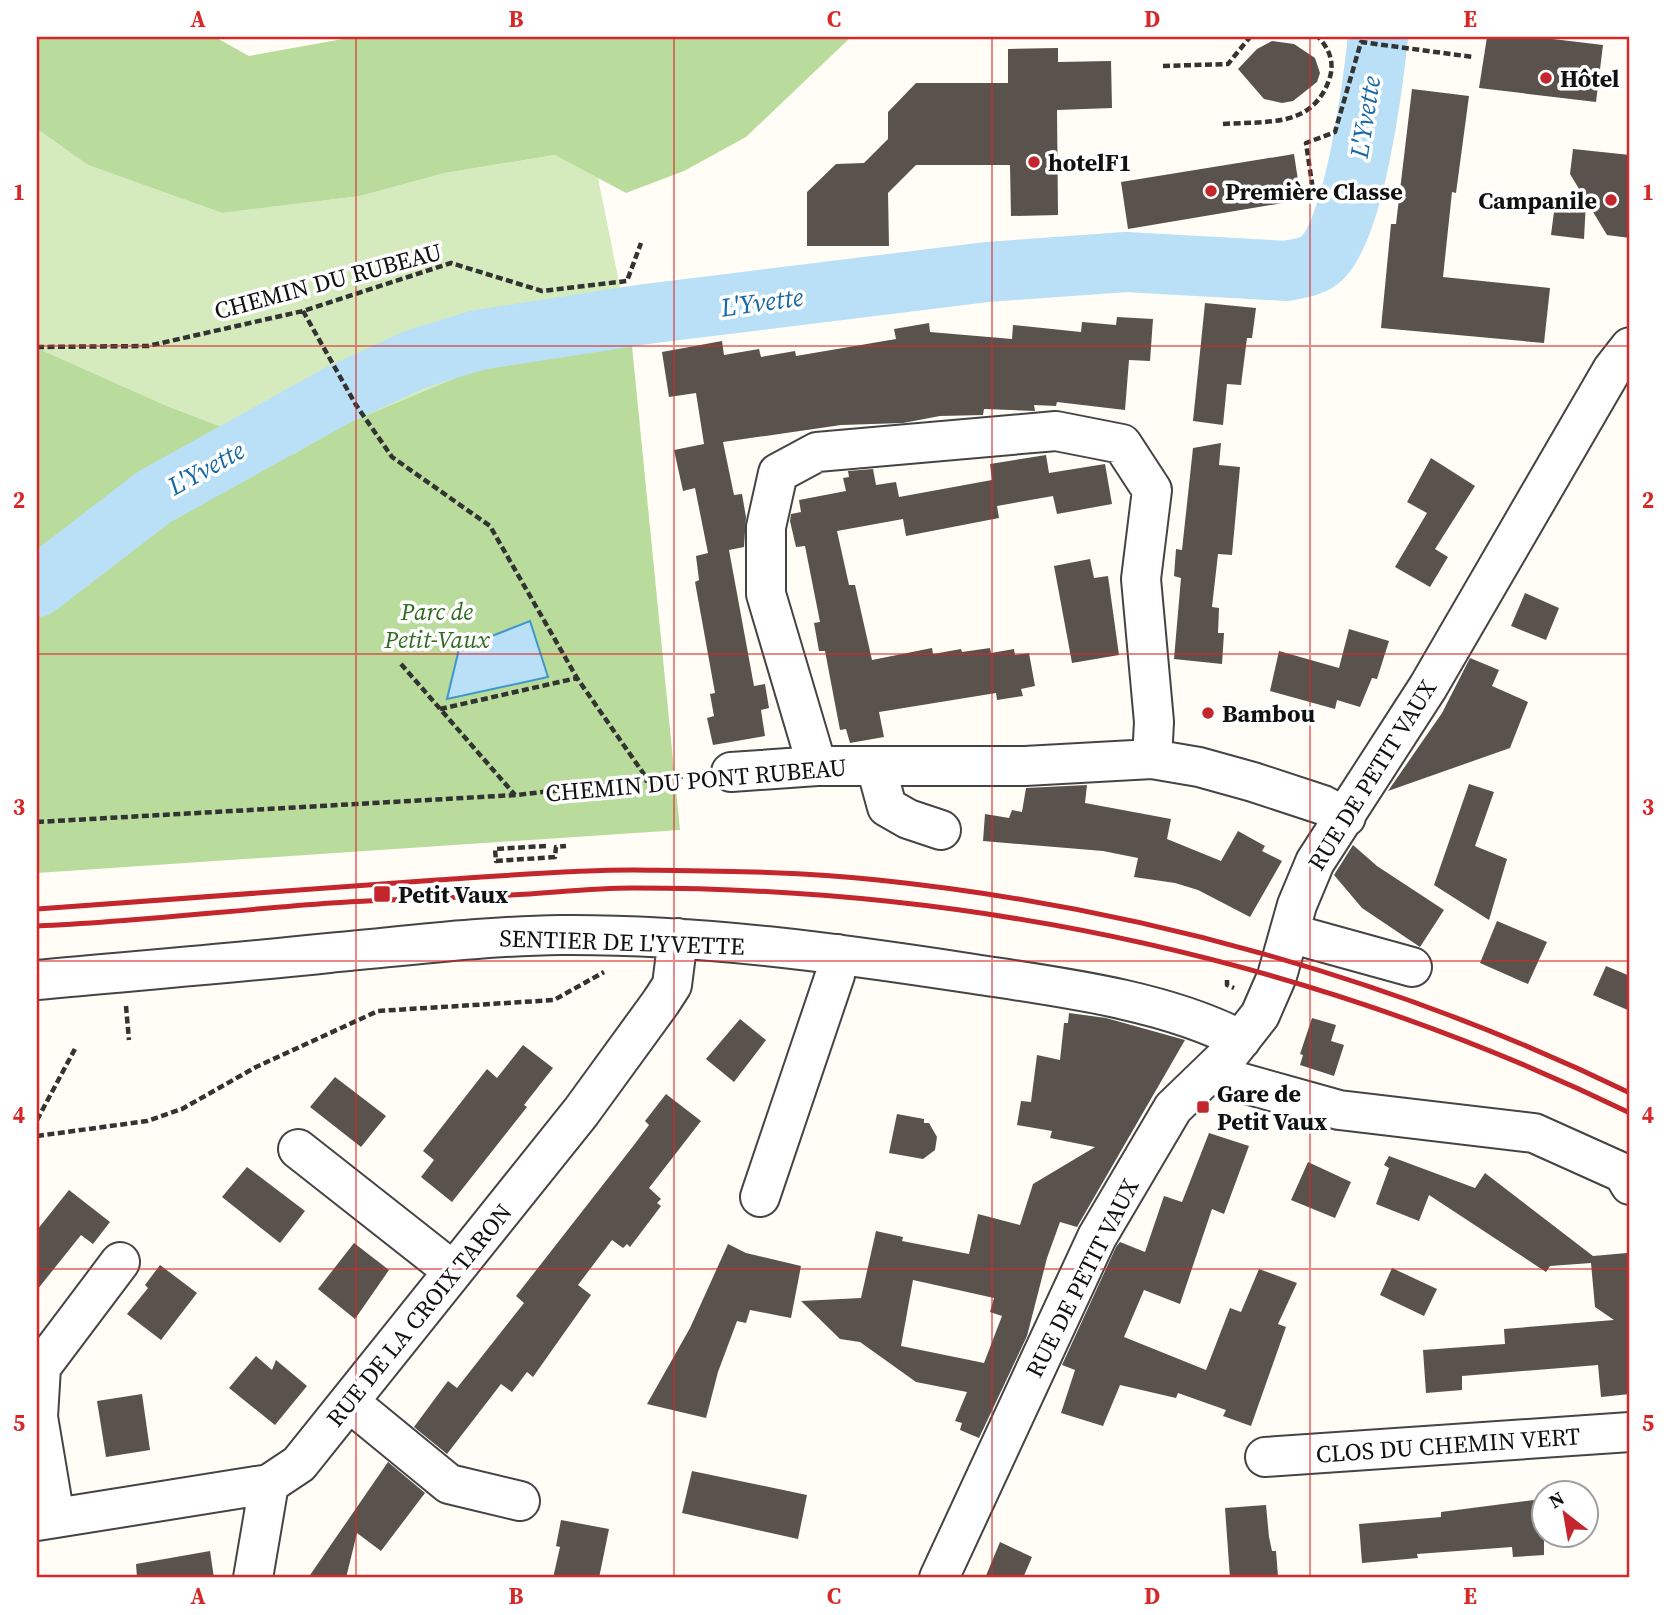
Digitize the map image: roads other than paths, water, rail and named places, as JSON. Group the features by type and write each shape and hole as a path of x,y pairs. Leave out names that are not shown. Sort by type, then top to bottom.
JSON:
{"street":[{"name":"RUE DE PETIT VAUX","path":"939,1578 1097,1237 1173,1108 1210,1074 1241,1040 1267,1002 1315,862 1428,687 1612,370 1630,347"},
{"path":"817,766 766,594 766,527 778,474 817,452 1056,431 1122,444 1152,490 1141,579 1154,722 1152,759"},
{"name":"CHEMIN DU PONT RUBEAU","path":"731,772 817,766 1025,766 1152,759 1199,767 1253,782 1322,805 1346,817"},
{"path":"876,767 887,807 908,819 941,830"},
{"path":"1289,933 1412,967"},
{"name":"SENTIER DE L'YVETTE","path":"37,980 481,937 562,935 678,938 838,954 1015,981 1129,1003 1211,1025 1241,1040"},
{"name":"RUE DE LA CROIX TARON","path":"46,1520 269,1484 299,1465 581,1112 661,1002 672,985 678,938"},
{"path":"760,1197 835,975 838,954"},
{"path":"1210,1074 1339,1110 1534,1133 1623,1173 1630,1185"},
{"path":"298,1149 453,1271"},
{"path":"46,1520 38,1417 41,1367 120,1262"},
{"path":"349,1402 449,1484 520,1500"},
{"name":"CLOS DU CHEMIN VERT","path":"1265,1457 1630,1432"},
{"path":"253,1578 269,1484"}],"water":[{"path":"530,621 548,677 447,699 459,649"}],"waterway":[{"name":"L'Yvette","path":"37,587 154,497 338,395 416,359 478,340 646,314 987,272 1126,262 1287,271 1310,265 1322,258 1334,242 1353,187 1372,87 1378,37"}],"railway":[{"path":"37,909 584,871 756,872 878,880 975,892 1072,909 1168,929 1263,954 1450,1015 1541,1052 1630,1093"},
{"path":"37,926 376,900 618,888 763,891 892,902 1019,919 1145,944 1269,975 1391,1014 1511,1060 1630,1113"}],"place":[{"name":"Hôtel","path":"1546,78"},
{"name":"hotelF1","path":"1034,162"},
{"name":"Première Classe","path":"1211,191"},
{"name":"Campanile","path":"1611,200"},
{"name":"Bambou","path":"1208,713"},
{"name":"Petit Vaux","path":"382,894"},
{"name":"Gare de Petit Vaux","path":"1203,1107"}],"park label":[{"name":"Parc de Petit-Vaux","path":"437,625"}]}
